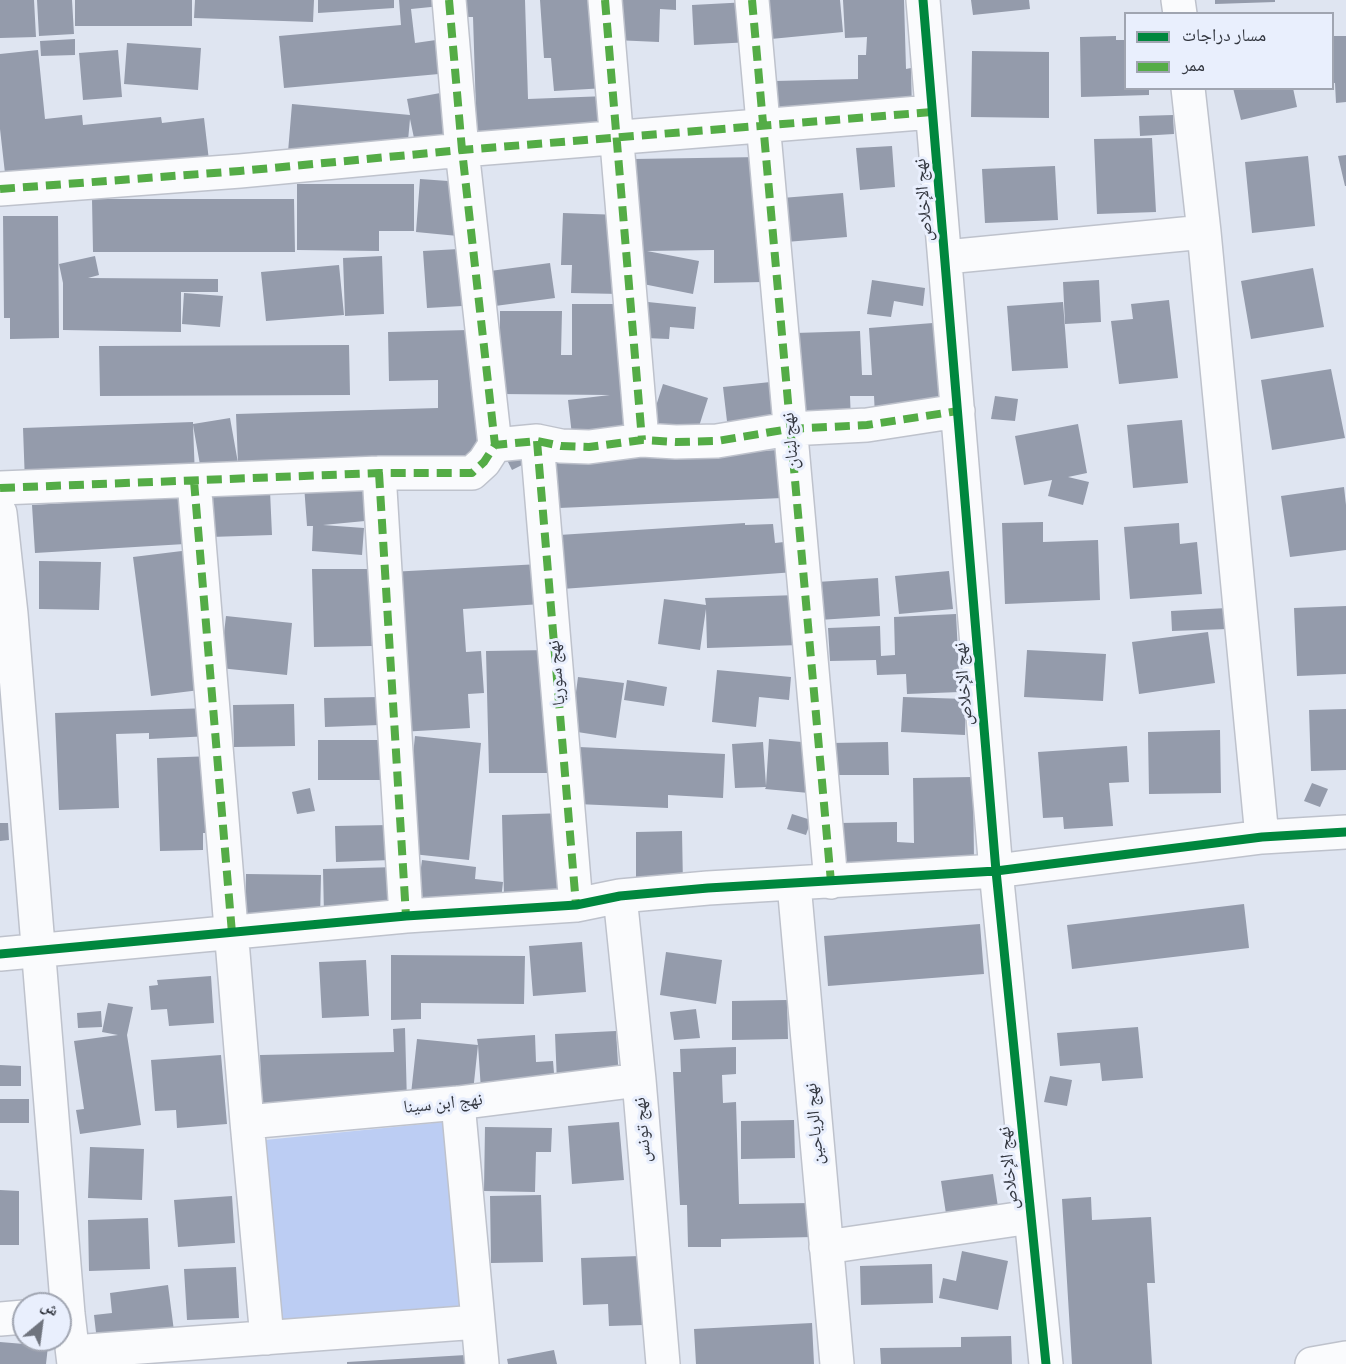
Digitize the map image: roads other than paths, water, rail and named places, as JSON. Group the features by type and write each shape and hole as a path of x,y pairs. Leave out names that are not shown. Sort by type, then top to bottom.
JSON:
{"street":[{"path":"0,488 379,473 472,473 484,462 495,445 462,150 449,0"},
{"path":"605,0 642,440"},
{"name":"نهج لبنان","path":"752,0 831,882"},
{"name":"نهج الإخلاص","path":"923,0 996,871 1046,1364"},
{"path":"1188,90 1262,837"},
{"path":"0,189 240,171 462,150 932,112"},
{"path":"946,257 1204,232"},
{"path":"495,445 537,441 561,446 589,447 642,440 717,441 789,429 867,425 958,411"},
{"name":"نهج سوريا","path":"537,441 576,905"},
{"path":"379,473 406,916"},
{"path":"194,481 267,1338"},
{"path":"0,513 5,614 39,950 62,1292"},
{"path":"0,954 406,916 576,905 620,896 996,871 1262,837 1346,832"},
{"name":"نهج الرياحين","path":"794,884 837,1364"},
{"name":"نهج تونس","path":"620,896 639,1080 663,1364"},
{"name":"نهج ابن سينا","path":"247,1122 458,1103 639,1080"},
{"path":"458,1103 482,1364"},
{"path":"826,1246 1031,1217"},
{"path":"74,1358 267,1338 478,1322"},
{"path":"1312,1364 1346,1358"}]}
